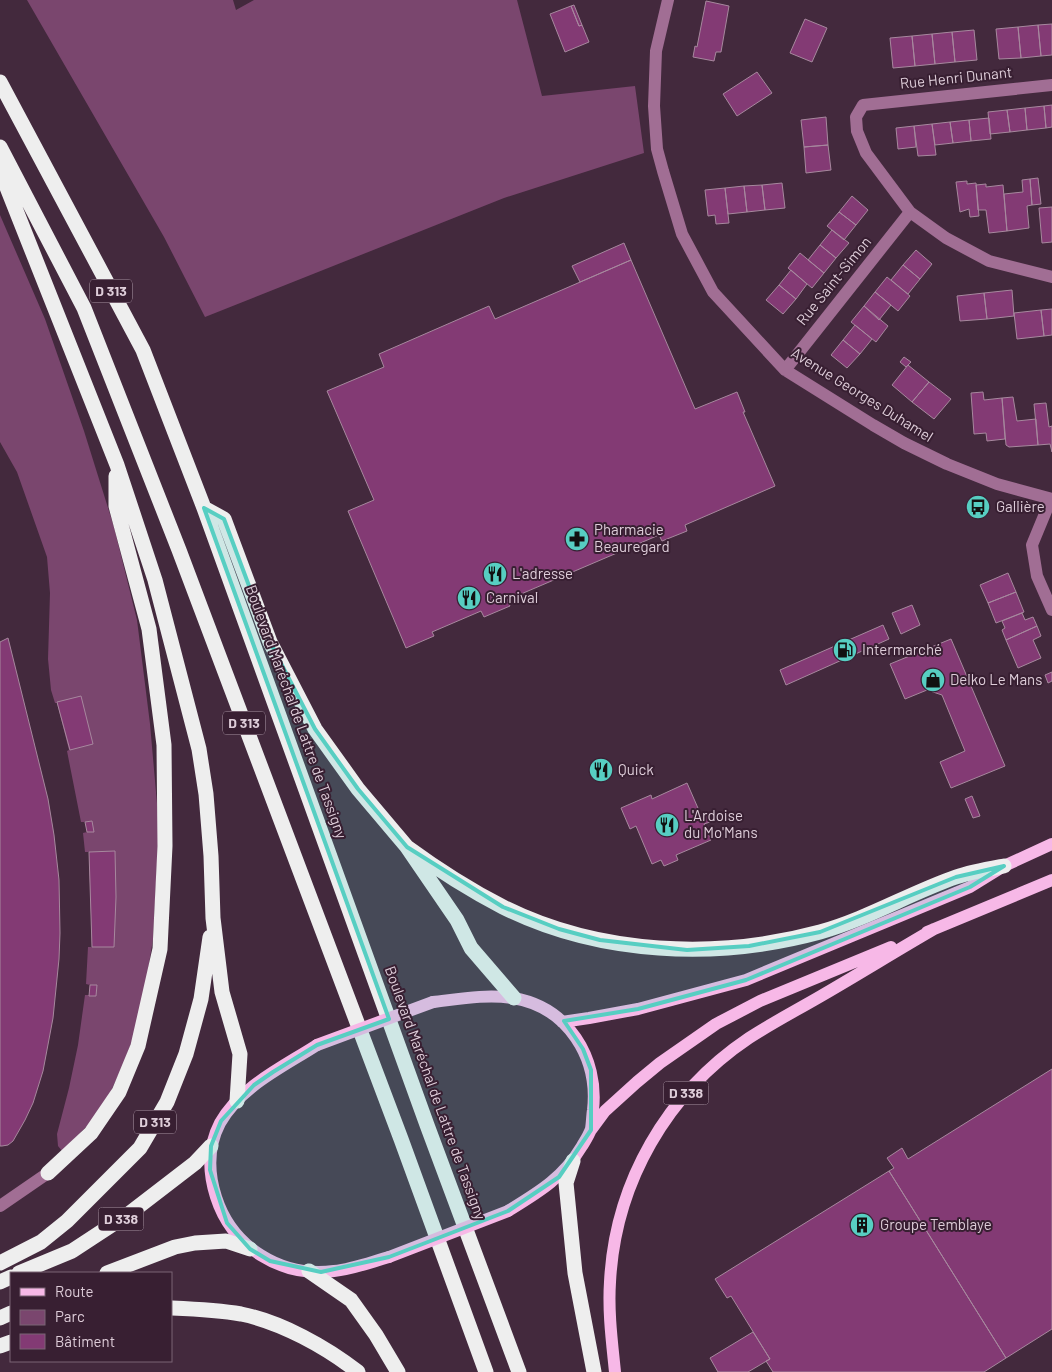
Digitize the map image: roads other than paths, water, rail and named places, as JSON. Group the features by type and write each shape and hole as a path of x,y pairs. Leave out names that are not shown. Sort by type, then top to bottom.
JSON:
{"highway":[{"name":"Boulevard Maréchal de Lattre de Tassigny","path":"0,82 143,350 204,508 427,1125 519,1372"},
{"name":"D 313","path":"0,147 84,308 232,690 401,1139 486,1372"},
{"name":"D 313","path":"0,170 117,465 155,580 199,749 207,803 213,918 222,992 240,1054 237,1101"},
{"name":"D 313","path":"48,1173 91,1133 119,1092 138,1046 160,948 165,846 164,745 149,629 116,506 117,465"},
{"path":"204,508 224,519 270,642 315,729 358,789 407,847 457,920 471,948 514,998"},
{"path":"407,847 465,886 503,907 543,924 600,940 687,950 749,946 820,932 880,910 956,877 1004,866"},
{"name":"D 313","path":"0,1263 41,1242 67,1221 140,1148 167,1102 186,1054 201,999 213,918"},
{"name":"D 338","path":"22,1272 72,1250 130,1213 188,1168 211,1146"},
{"path":"573,1161 566,1183 575,1273 594,1372"},
{"path":"110,1272 175,1247 195,1243 226,1241 250,1249"},
{"path":"309,1271 351,1300 372,1328 398,1372"},
{"path":"172,1308 242,1314 282,1327 326,1350 358,1372"}],"main road":[{"path":"562,1022 638,1009 746,980 970,887 1004,866 1052,844"},
{"path":"591,1130 593,1105 591,1070 583,1048 562,1022 550,1013 533,1004 514,998 489,996 433,1002 317,1046 254,1085 237,1101 221,1121 211,1146 210,1170 219,1206 227,1223 236,1236 250,1249 270,1262 309,1271 334,1271 389,1257 508,1211 542,1191 559,1177 573,1161 591,1130 605,1111 644,1076 687,1042 716,1024 760,1001 1052,880"},
{"name":"D 338","path":"615,1372 611,1329 610,1282 615,1239 626,1198 640,1162 670,1112 707,1071 749,1038 934,929"}],"street":[{"name":"Avenue Georges Duhamel","path":"668,0 656,50 654,106 657,149 682,234 713,292 785,370 904,443 946,464 997,484 1052,499"},
{"name":"Rue Henri Dunant","path":"910,212 866,153 857,131 856,117 863,105 1052,85"},
{"name":"Rue Saint-Simon","path":"785,370 910,212"},
{"path":"910,212 946,238 988,260 1052,277"},
{"path":"1052,499 1032,545 1037,576 1052,610"},
{"name":"D 313","path":"0,1206 48,1173"}],"place":[{"name":"Gallière","path":"978,507"},
{"name":"Pharmacie Beauregard","path":"577,539"},
{"name":"L'adresse","path":"495,574"},
{"name":"Carnival","path":"469,598"},
{"name":"Intermarché","path":"845,650"},
{"name":"Delko Le Mans","path":"933,680"},
{"name":"Quick","path":"601,770"},
{"name":"L'Ardoise du Mo'Mans","path":"667,825"},
{"name":"Groupe Temblaye","path":"862,1225"}]}
